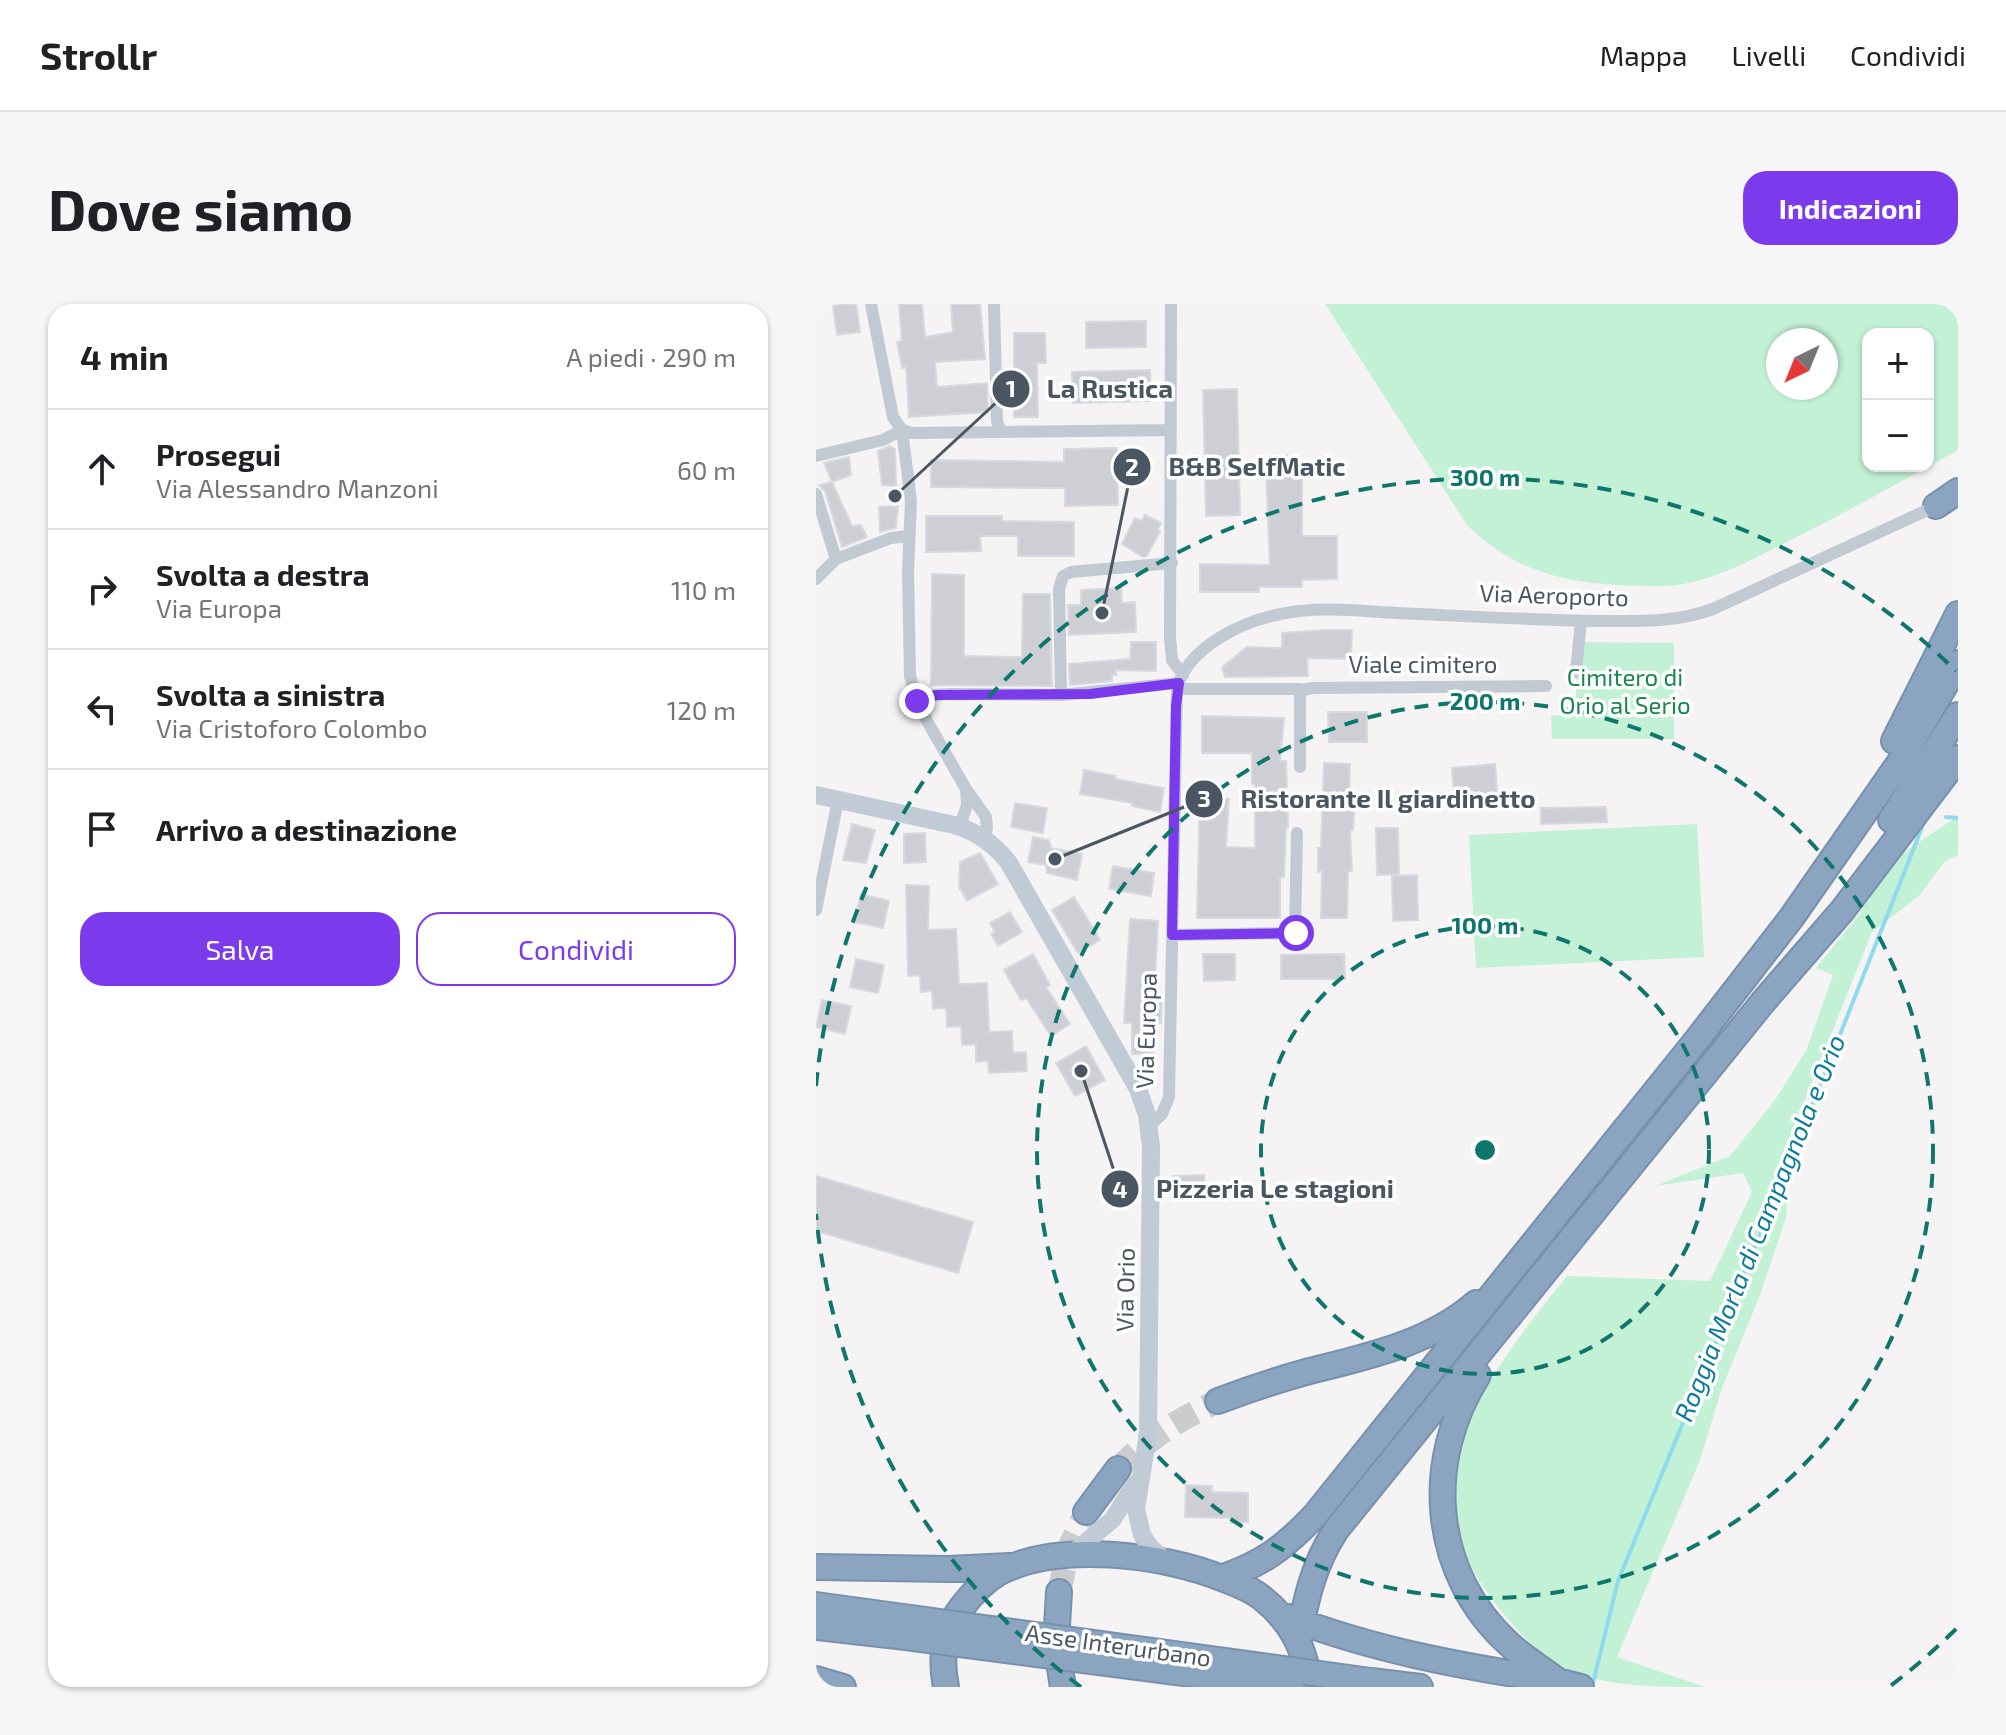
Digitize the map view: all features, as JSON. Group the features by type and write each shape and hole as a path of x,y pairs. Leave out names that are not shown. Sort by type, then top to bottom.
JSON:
{"highway":[{"path":"1947,506 1958,491"},
{"path":"1792,917 1807,885 1906,721 1958,614"},
{"path":"1221,1578 1259,1563 1291,1540 1316,1514 1687,1054 1792,917 1902,759 1958,663"},
{"path":"1763,1002 1871,849 1958,715"},
{"path":"1308,1687 1300,1631 1313,1571 1336,1530 1763,1002 1842,911 1958,758"},
{"path":"1570,1684 1510,1646 1477,1607 1461,1581 1449,1549 1441,1487 1453,1420 1464,1396 1484,1365 1557,1273 1590,1215"},
{"path":"1218,1401 1405,1344 1468,1310 1511,1272"},
{"path":"1086,1512 1118,1469"},
{"path":"816,1567 949,1569 1016,1566 1071,1555 1167,1562 1221,1578 1254,1593 1300,1631 1415,1657 1570,1684"},
{"path":"946,1687 942,1655 957,1614 968,1599 996,1574 1016,1566"},
{"path":"1059,1592 1056,1643 1063,1687"},
{"name":"Asse Interurbano","path":"816,1605 909,1627 1291,1687"},
{"name":"Asse Interurbano","path":"816,1627 909,1627 1420,1687"},
{"path":"816,1679 843,1687"}],"street":[{"path":"871,304 893,417 902,430 911,501 908,536 909,661 917,701 966,789 986,817 984,839"},
{"path":"994,304 997,421 1001,432"},
{"name":"Via Europa","path":"1149,1126 1162,1114 1169,1097 1180,682 1171,650 1171,304"},
{"path":"816,456 883,440 902,430 912,433 1171,430"},
{"path":"816,494 836,559"},
{"name":"Via Aeroporto","path":"1180,682 1204,651 1228,633 1252,621 1285,613 1356,611 1581,621 1658,621 1694,616 1947,506"},
{"path":"816,579 836,559 891,538 908,536"},
{"path":"1061,695 1059,589 1063,576 1071,572 1172,563"},
{"path":"1576,672 1581,621"},
{"name":"Viale cimitero","path":"917,701 936,695 1061,695 1180,682 1302,690 1546,686"},
{"path":"1300,767 1302,690"},
{"path":"950,824 967,805 966,789"},
{"name":"Via Orio","path":"816,795 950,824 984,839 1002,853 1138,1089 1149,1126 1151,1147 1149,1355 1145,1455 1137,1495 1138,1524 1150,1547 1167,1562"},
{"path":"816,910 838,800"},
{"path":"1172,935 1296,933 1297,833"},
{"name":"Via Orio","path":"1071,1555 1113,1519 1131,1492 1145,1455"}],"green space":[{"path":"1325,304 1958,304 1958,450 1934,463 1934,328 1862,328 1862,472 1918,472 1745,563 1714,576 1682,584 1604,584 1547,574 1513,559 1467,525"},
{"name":"Cimitero di Orio al Serio","path":"1576,642 1674,643 1674,739 1552,739 1551,715 1576,715"},
{"path":"1958,816 1958,855 1945,861 1919,896 1872,932 1791,1135 1786,1218 1760,1295 1722,1388 1700,1460 1617,1657 1705,1687 1622,1684 1573,1673 1540,1651 1504,1615 1465,1553 1459,1536 1456,1491 1462,1444 1472,1413 1514,1345 1567,1276 1710,1281 1752,1192 1743,1173 1655,1186 1730,1156 1775,1100 1806,1051 1833,975 1816,968 1858,916 1871,892 1901,854"},
{"path":"1697,824 1704,957 1476,968 1469,835"}],"building":[{"path":"856,304 860,332 837,335 833,305"},
{"path":"899,304 922,304 925,337 953,332 951,304 980,304 985,359 935,362 937,387 987,383 988,412 909,417 906,367 902,368 897,342 902,341"},
{"path":"1146,321 1146,347 1086,348 1086,322"},
{"path":"1014,333 1045,333 1046,363 1037,363 1038,417 1014,417"},
{"path":"1150,370 1151,401 1073,403 1072,372"},
{"path":"1237,389 1240,515 1206,516 1203,390"},
{"path":"890,446 895,449 896,486 882,485 878,451"},
{"path":"1117,448 1118,505 1065,506 1065,488 931,487 931,460 1064,462 1064,449"},
{"path":"1287,455 1302,469 1302,536 1337,536 1337,579 1302,580 1302,587 1259,587 1259,592 1200,592 1200,564 1270,565 1266,471"},
{"path":"849,457 851,475 832,482 824,463"},
{"path":"832,482 852,526 861,525 867,537 842,547 825,491 819,485"},
{"path":"898,506 896,528 880,532 879,507"},
{"path":"1145,515 1161,523 1147,556 1143,557 1122,544 1135,518 1142,521"},
{"path":"926,516 1002,516 1002,521 1074,522 1074,556 1018,556 1018,536 980,536 981,551 926,552"},
{"path":"932,574 964,575 964,656 1022,657 1023,594 1050,594 1052,686 931,685"},
{"path":"1121,588 1122,603 1135,602 1136,632 1069,635 1068,605 1081,605 1081,590"},
{"path":"1352,630 1351,659 1307,658 1308,676 1225,677 1222,667 1247,647 1282,648 1282,633"},
{"path":"1131,642 1156,642 1156,671 1115,670 1112,681 1070,685 1069,664 1130,659"},
{"path":"1328,712 1367,712 1367,742 1329,742"},
{"path":"1202,716 1284,718 1280,761 1286,761 1288,827 1284,877 1280,877 1280,918 1197,918 1200,797 1229,799 1226,847 1255,848 1252,753 1202,753"},
{"path":"1324,763 1350,764 1349,801 1355,801 1353,830 1350,830 1352,871 1348,871 1347,918 1321,918 1322,871 1318,872 1318,848 1321,848"},
{"path":"1495,764 1498,804 1455,807 1452,768"},
{"path":"1084,770 1164,788 1160,812 1132,806 1132,803 1080,794"},
{"path":"1015,803 1047,808 1043,833 1011,827"},
{"path":"1606,807 1607,822 1541,824 1541,808"},
{"path":"852,824 875,830 866,863 843,860"},
{"path":"1376,828 1398,828 1399,874 1377,875"},
{"path":"925,833 926,862 904,863 904,834"},
{"path":"1033,837 1049,840 1051,848 1082,854 1077,880 1047,873 1046,865 1028,862"},
{"path":"980,853 998,884 967,901 959,887 960,862"},
{"path":"1113,866 1154,873 1151,896 1109,889"},
{"path":"1417,875 1418,920 1393,921 1392,876"},
{"path":"906,885 929,886 928,930 956,929 959,984 987,983 989,1032 1012,1031 1013,1053 1026,1052 1027,1071 989,1073 988,1061 976,1062 976,1044 962,1045 961,1026 947,1027 946,1008 933,1009 932,991 921,992 920,975 908,976"},
{"path":"861,894 889,901 883,928 854,922"},
{"path":"1074,897 1100,940 1078,953 1052,910"},
{"path":"1010,912 1022,932 998,946 991,934 995,932 990,923"},
{"path":"1130,919 1158,921 1154,994 1162,994 1161,1023 1153,1023 1153,1054 1132,1054 1132,1023 1124,1023"},
{"path":"1033,954 1050,985 1046,987 1070,1024 1051,1036 1026,998 1021,1000 1004,970"},
{"path":"1203,954 1235,954 1235,980 1204,981"},
{"path":"1344,954 1345,979 1281,979 1281,955"},
{"path":"856,959 884,965 878,993 850,987"},
{"path":"822,1000 851,1006 845,1034 816,1027"},
{"path":"1086,1046 1105,1080 1075,1096 1056,1063"},
{"path":"1204,1175 1205,1196 1174,1197 1173,1176"},
{"path":"816,1176 973,1222 958,1273 816,1231"},
{"path":"1186,1485 1212,1486 1212,1492 1248,1493 1248,1522 1231,1523 1231,1518 1185,1517"}],"waterway":[{"path":"1946,817 1958,818"},
{"name":"Roggia Morla di Campagnola e Orio","path":"1592,1687 1618,1581 1780,1186 1925,820"}],"tunnel":[{"path":"1118,1469 1165,1430 1218,1401"},
{"path":"1059,1592 1069,1548 1086,1512"}],"place":[{"name":"La Rustica","path":"895,496"},
{"name":"B&B SelfMatic","path":"1102,613"},
{"name":"Ristorante Il giardinetto","path":"1055,859"},
{"name":"Pizzeria Le stagioni","path":"1081,1071"}],"route":[{"path":"917,701 950,694 1090,694 1179,683 1172,935 1296,933"}]}
